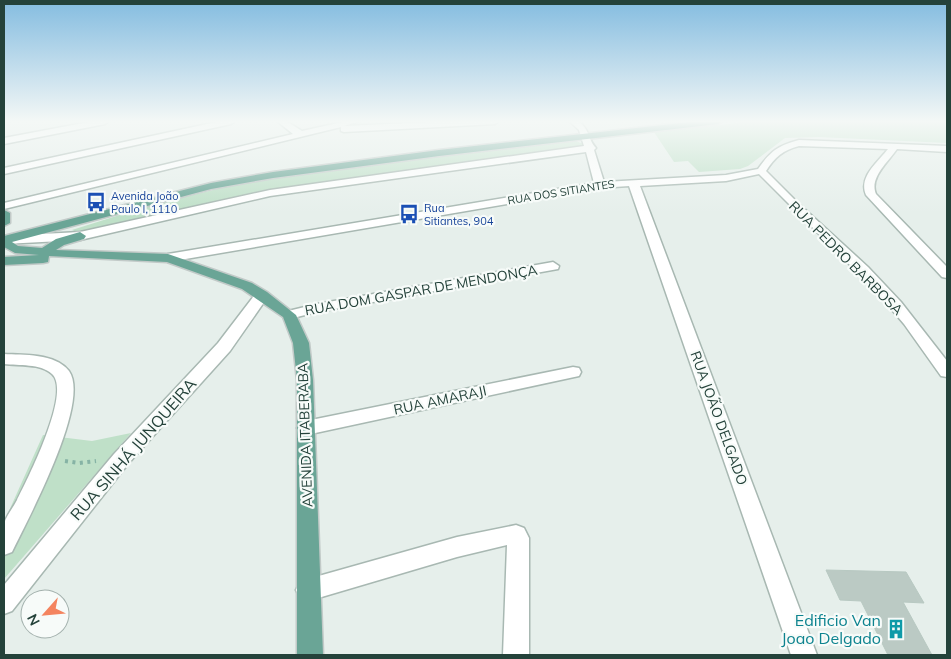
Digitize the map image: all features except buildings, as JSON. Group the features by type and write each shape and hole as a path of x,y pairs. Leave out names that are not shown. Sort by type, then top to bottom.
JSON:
{"main road":[{"path":"4,230 203,181 272,167 412,152"},
{"path":"4,240 138,204 242,180 448,152"},
{"path":"4,213 4,223"},
{"path":"4,230 9,234 4,240"},
{"path":"48,253 51,246 80,236"},
{"path":"4,240 15,249 84,257"},
{"path":"4,261 84,257 168,258 247,286 289,315"},
{"name":"AVENIDA ITABERABA","path":"289,315 301,343 304,361 310,655"}],"street":[{"path":"4,171 91,152"},
{"path":"4,206 231,152"},
{"path":"4,240 80,236 270,193 564,152"},
{"path":"592,152 600,185"},
{"path":"761,171 773,154 778,152"},
{"path":"891,152 869,180 868,188 870,195 947,274"},
{"name":"RUA DOS SITIANTES","path":"168,258 600,185 726,178 761,171"},
{"name":"RUA PEDRO BARBOSA","path":"761,171 784,198 852,260 896,304 947,372"},
{"name":"RUA JOÃO DELGADO","path":"633,182 804,655"},
{"name":"RUA DOM GASPAR DE MENDONÇA","path":"289,315 317,308 553,266"},
{"name":"RUA SINHÁ JUNQUEIRA","path":"4,603 121,459 224,347 262,295"},
{"path":"4,359 45,364 63,374 67,383 65,408 48,454 18,520 4,545"},
{"name":"RUA AMARAJI","path":"306,428 573,372"},
{"path":"308,590 458,547 516,535 518,538 516,655"}],"path":[{"path":"48,454 62,461 79,463 121,459"}],"green space":[{"path":"473,152 549,152 279,189 82,234 72,230 145,207 249,181"},
{"path":"667,152 767,152 748,166 740,169 699,172 688,161 674,162"},
{"path":"131,433 4,579 4,522 43,435 92,441"}],"place":[{"name":"Avenida João Paulo I, 1110","path":"96,202"},
{"name":"Rua Sitiantes, 904","path":"409,214"},
{"name":"Edificio Van Joao Delgado","path":"896,629"}]}
